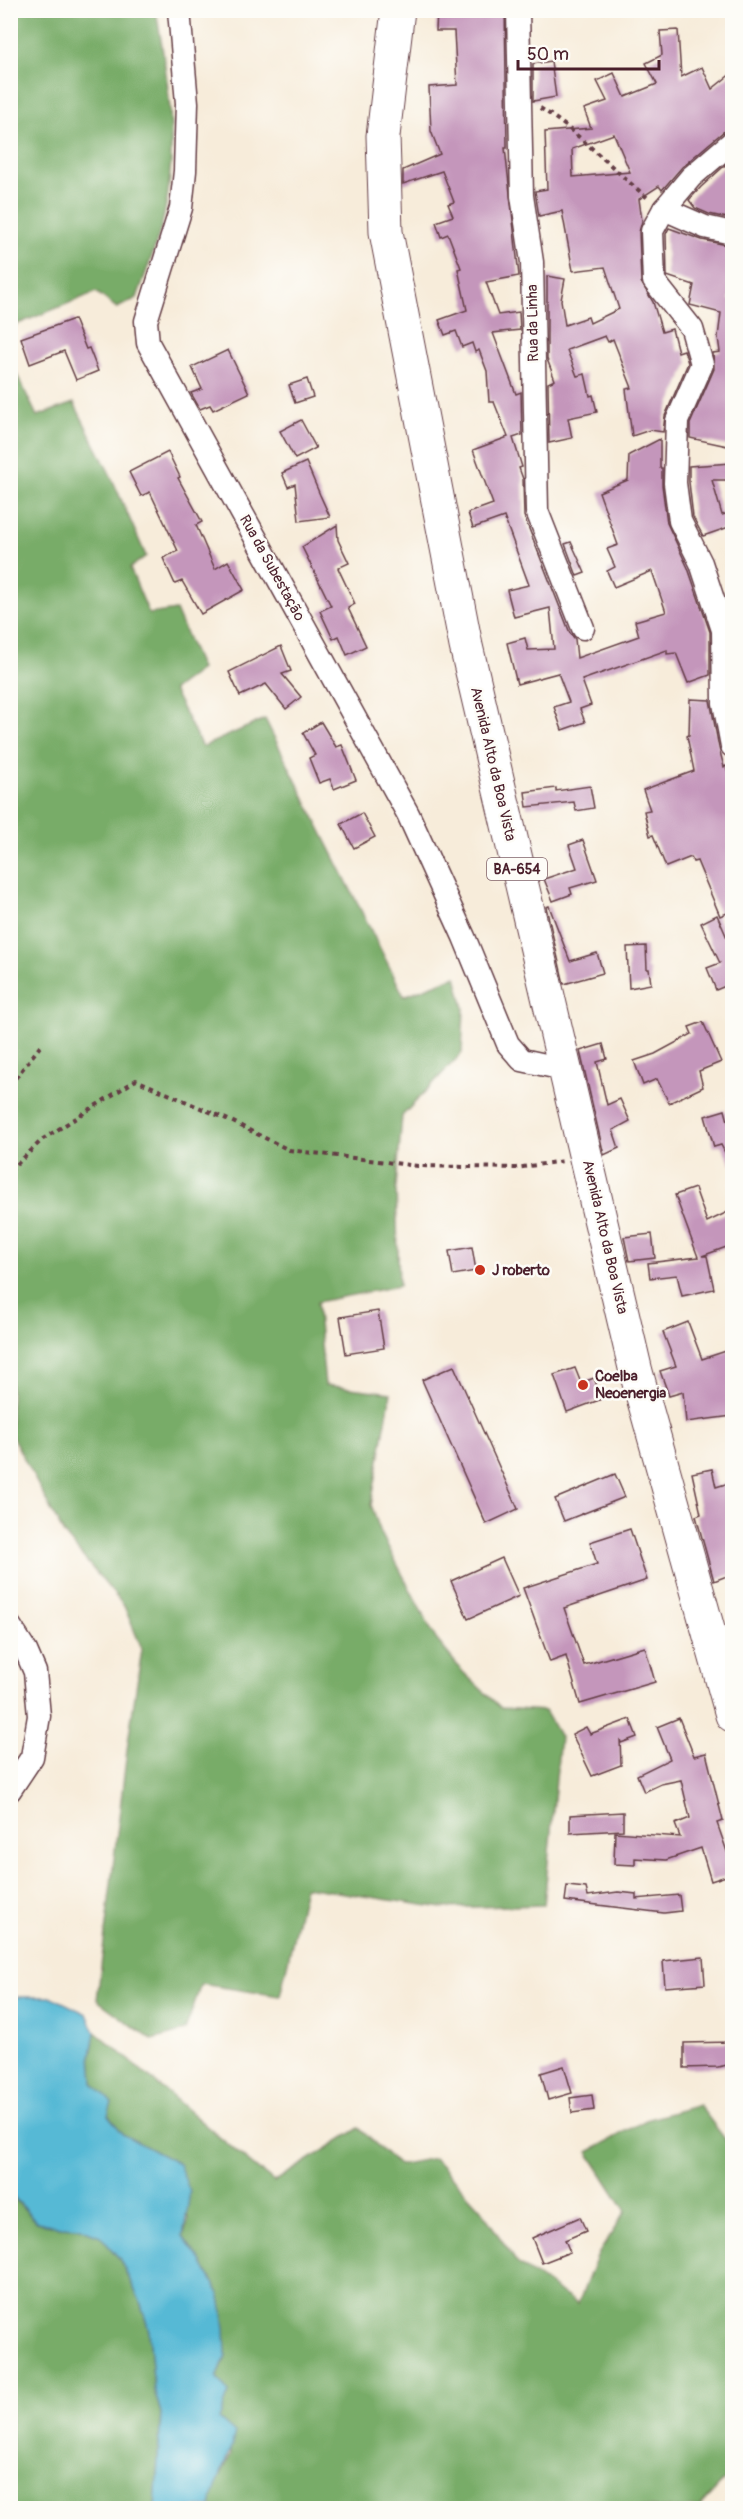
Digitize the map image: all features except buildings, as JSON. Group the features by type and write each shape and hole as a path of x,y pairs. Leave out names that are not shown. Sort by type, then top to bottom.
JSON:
{"main road":[{"name":"Avenida Alto da Boa Vista","path":"398,10 383,136 386,232 466,646 639,1382 732,1714"}],"street":[{"name":"Rua da Subestação","path":"179,10 187,103 185,171 181,208 146,321 148,343 408,814 460,928 508,1044 522,1060 564,1069"},
{"name":"Rua da Linha","path":"518,10 522,196 532,262 537,511 583,628"},
{"path":"732,141 691,177 664,209 652,231 654,281 692,329 702,364 677,421 675,483 680,521 701,563 723,630 724,703 732,746"},
{"path":"664,209 705,227 732,233"},
{"path":"10,1626 26,1651 35,1672 39,1716 32,1757 10,1790"}],"path":[{"path":"519,94 557,118 664,209"},
{"path":"10,1085 42,1044"},
{"path":"10,1171 43,1139 136,1080 231,1121 289,1150 417,1166 516,1168 586,1157"}],"green space":[{"path":"11,10 156,11 168,87 171,164 164,215 137,298 117,308 96,292 11,327"},
{"path":"10,360 37,416 74,403 110,474 146,556 130,568 149,614 176,610 201,669 173,690 202,747 265,719 404,996 456,976 464,1008 462,1053 402,1116 396,1187 399,1286 317,1302 325,1385 391,1393 371,1505 381,1533 436,1639 463,1672 501,1708 545,1711 560,1737 544,1905 442,1908 305,1887 280,1996 201,1984 185,2031 152,2040 97,2000 128,1742 142,1649 124,1606 64,1534 11,1434"},
{"path":"95,2032 274,2182 359,2128 398,2165 434,2158 480,2208 517,2263 578,2304 597,2256 626,2211 588,2152 646,2120 699,2105 732,2148 732,2472 699,2508 211,2508 213,2491 231,2454 218,2419 229,2393 217,2379 226,2355 220,2296 201,2261 183,2237 188,2219 179,2164 124,2135 108,2115 93,2083 91,2055"},
{"path":"10,2194 37,2222 80,2228 100,2235 119,2258 140,2301 149,2331 154,2389 161,2413 155,2508 11,2508"}],"water":[{"path":"17,1997 52,1997 87,2014 95,2032 91,2055 93,2083 112,2103 108,2115 124,2135 179,2164 190,2192 183,2237 201,2261 220,2296 226,2355 217,2378 229,2393 219,2419 235,2433 215,2489 211,2508 155,2508 161,2413 154,2389 149,2331 140,2301 119,2258 100,2236 80,2228 37,2222 11,2194 10,2002"}],"place":[{"name":"J roberto","path":"480,1270"},
{"name":"Coelba Neoenergia","path":"583,1385"}]}
